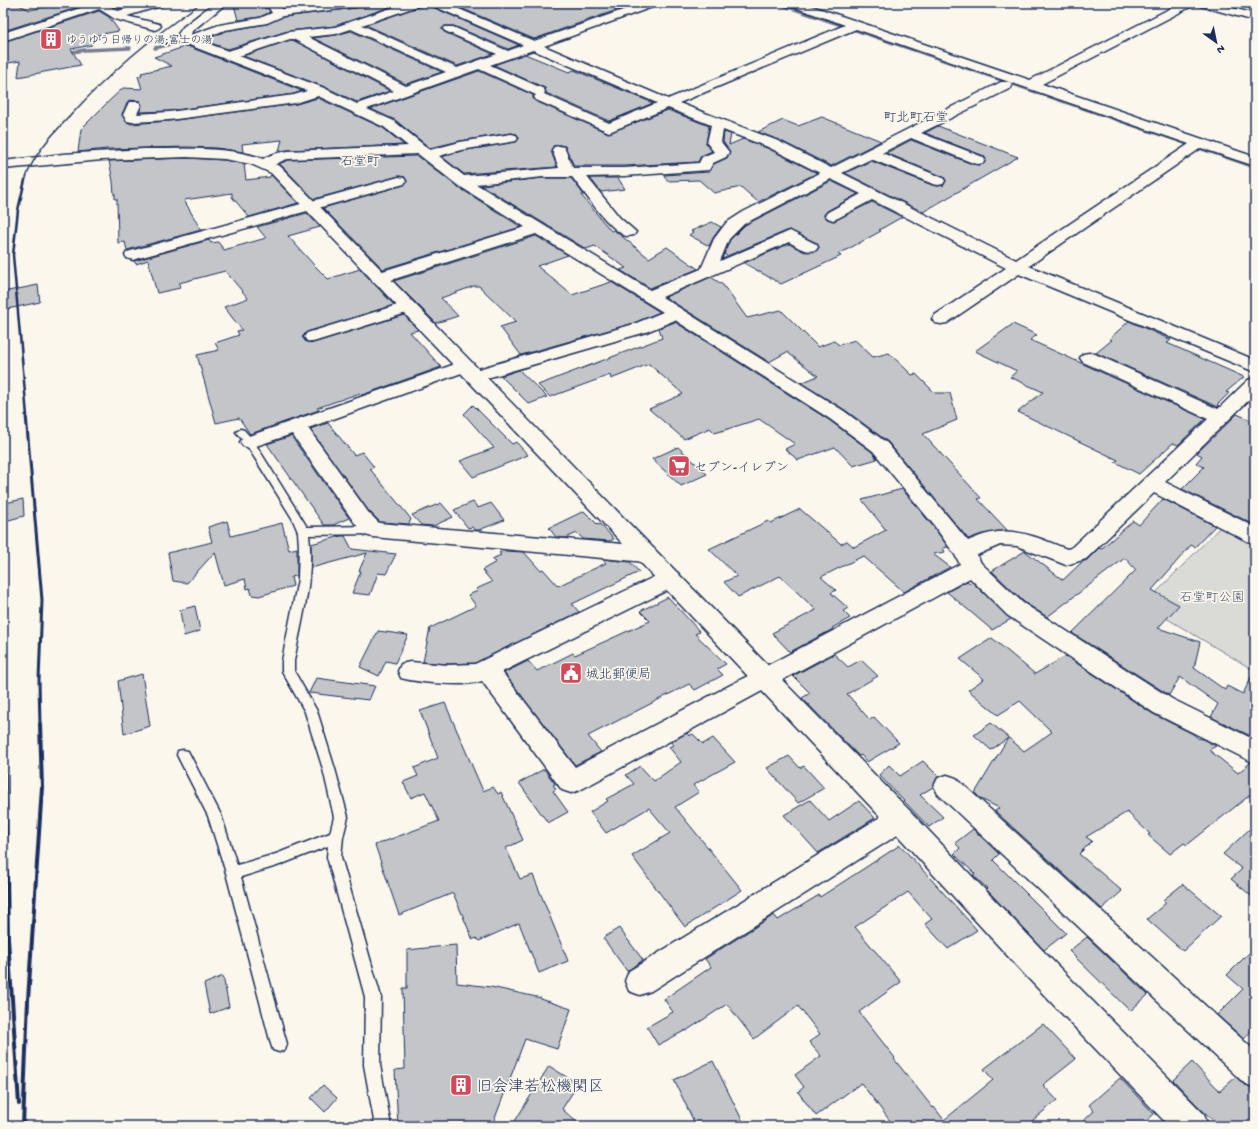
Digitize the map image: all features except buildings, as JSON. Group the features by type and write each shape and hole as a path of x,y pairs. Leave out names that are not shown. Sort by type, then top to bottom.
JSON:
{"street":[{"path":"116,15 160,3"},
{"path":"221,3 187,29 184,34 192,41 319,91 389,124 461,181 649,296 837,415 880,446 940,519 968,559 1015,609 1163,706 1255,752"},
{"path":"192,41 223,27 263,21 279,14 275,6 363,3"},
{"path":"385,3 397,10"},
{"path":"229,55 295,35 336,30 417,3"},
{"path":"435,3 669,104 773,144 1017,267 1255,367"},
{"path":"614,3 633,10"},
{"path":"357,108 654,3"},
{"path":"792,3 851,28 1031,85 1255,162"},
{"path":"1031,85 1190,3"},
{"path":"1201,3 1255,18"},
{"path":"3,37 101,4 120,18 132,19 155,26"},
{"path":"352,25 457,73"},
{"path":"480,65 609,128 851,28"},
{"path":"449,29 508,55"},
{"path":"295,35 405,91"},
{"path":"708,272 720,242 726,231 734,223 829,172 1006,85"},
{"path":"134,105 130,115 132,118 169,116 296,99 319,91"},
{"path":"461,181 543,173 624,172 704,167 707,160 721,154 722,152 714,143 718,123"},
{"path":"909,133 978,160"},
{"path":"266,164 279,157 288,155 404,151 424,152 511,138"},
{"path":"941,319 1199,143"},
{"path":"559,150 571,172 615,221 628,232"},
{"path":"869,153 938,182"},
{"path":"3,165 112,155 205,154 242,157 266,164 276,170 406,307 646,554 900,819 1037,966 1192,1126"},
{"path":"133,255 399,181"},
{"path":"833,215 872,194"},
{"path":"379,278 538,228"},
{"path":"649,296 790,236 810,247"},
{"path":"313,337 406,307"},
{"path":"246,437 296,426 469,371 640,328 676,313"},
{"path":"1089,358 1220,417"},
{"path":"486,669 570,782 764,678 968,559 983,543 1000,538 1019,539 1066,557 1078,554 1255,384"},
{"path":"296,426 361,517 373,530 646,554"},
{"path":"1152,484 1255,536"},
{"path":"410,671 456,674 478,673 670,579"},
{"path":"947,786 1255,1072"},
{"path":"640,981 900,819"}],"lane":[{"path":"246,437 297,518 303,531 304,559 302,588 288,661 288,671 311,711 329,769 341,817 336,837 334,856 374,998 372,1065 383,1126"},
{"path":"303,531 373,530"},
{"path":"183,755 214,815 233,873 279,1044"},
{"path":"233,873 277,860 336,837"}],"green space":[{"name":"石堂町公園","path":"1223,524 1255,540 1255,671 1144,605"}],"waterway":[{"path":"777,3 1255,167"},
{"path":"367,13 382,11"},
{"path":"155,48 179,42 215,40"},
{"path":"66,53 85,50 130,48"}],"railway":[{"path":"25,181 28,171 43,146 85,100 132,56 201,3"},
{"path":"25,180 18,210 13,255 27,416"},
{"path":"26,415 42,600 39,680 40,725"},
{"path":"3,665 4,725"},
{"path":"4,724 8,939 19,1104"},
{"path":"23,1126 28,1000 42,787 40,724"}],"place":[{"name":"ゆうゆう日帰りの湯;富士の湯","path":"51,39"},
{"name":"セブン-イレブン","path":"679,466"},
{"name":"城北郵便局","path":"571,673"},
{"name":"旧会津若松機関区","path":"461,1085"}],"district":[{"name":"町北町石堂","path":"916,116"},
{"name":"石堂町","path":"360,160"}]}
